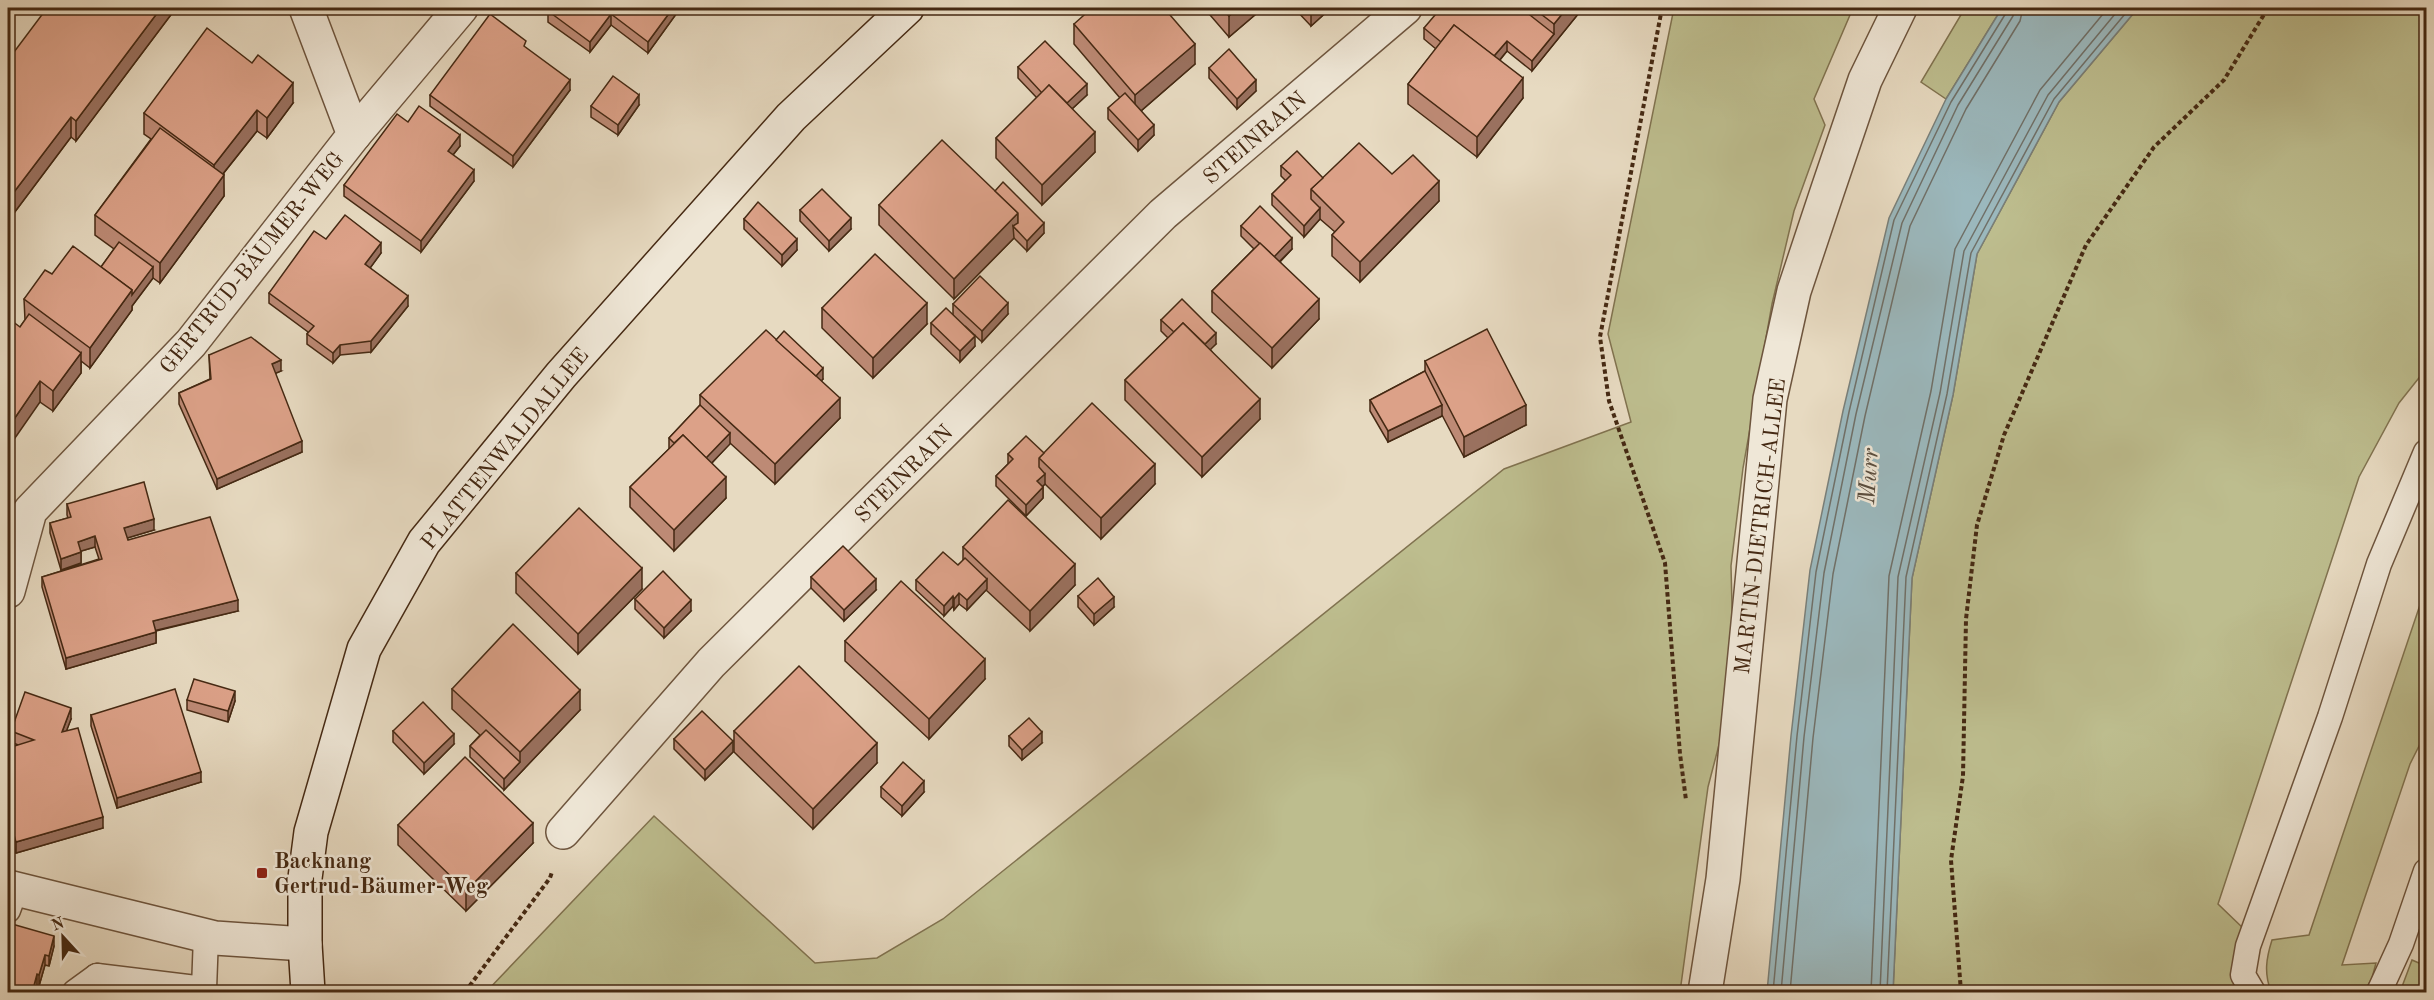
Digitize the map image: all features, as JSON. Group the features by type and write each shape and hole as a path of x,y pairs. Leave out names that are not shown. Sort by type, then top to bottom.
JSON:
{"street":[{"name":"GERTRUD-BÄUMER-WEG","path":"306,8 354,135"},
{"name":"GERTRUD-BÄUMER-WEG","path":"8,591 30,510 191,342 354,135 461,8"},
{"name":"PLATTENWALDALLEE","path":"308,993 304,944 305,878 311,832 364,649 424,542 561,375 791,117 908,8"},
{"name":"STEINRAIN","path":"563,832 711,663 1163,214 1405,8"},
{"name":"MARTIN-DIETRICH-ALLEE","path":"1705,993 1723,879 1770,399 1794,291 1865,80 1900,8"},
{"path":"10,896 206,936 304,944"}],"lane":[{"path":"2253,993 2243,975 2248,946 2330,717 2379,564 2427,452"},
{"path":"2379,993 2401,944 2427,870"},
{"path":"75,993 96,984 204,989 206,936"}],"path":[{"path":"1662,8 1600,336 1610,401 1665,563 1680,754 1687,806"},
{"path":"1961,993 1951,860 1963,776 1966,619 1977,525 2004,435 2086,245 2154,147 2224,80 2268,8"},
{"path":"465,993 550,878 563,832"}],"green space":[{"path":"1674,8 1853,8 1814,99 1825,125 1794,211 1772,304 1743,468 1731,566 1734,687 1708,787 1680,992 486,992 654,816 815,963 877,958 943,919 1504,469 1631,422 1608,334"},
{"path":"1965,8 2002,8 1946,99 1921,82"},
{"path":"2138,8 2426,8 2426,369 2399,403 2359,477 2218,904 2244,929 2240,992 1893,992 1912,578 1953,395 1977,254 2059,102"},
{"path":"2426,587 2426,732 2410,764 2342,965 2376,963 2372,978 2364,992 2271,992 2267,979 2267,966 2272,940 2309,935"},
{"path":"2412,960 2426,966 2426,992 2400,992"}],"water":[{"name":"Murr","path":"2002,8 2138,8 2059,102 1977,254 1953,395 1912,578 1893,992 1767,992 1791,736 1810,570 1843,411 1889,218 1946,99"}],"building":[{"path":"47,8 161,8 76,121 71,117 11,196 8,194 8,60"},
{"path":"551,8 673,8 648,42 611,14 590,42 548,11"},
{"path":"1092,8 1164,8 1195,44 1135,95 1074,24"},
{"path":"1221,8 1239,8 1229,16"},
{"path":"1303,8 1319,8 1311,15"},
{"path":"1441,8 1467,8 1473,13 1478,8 1521,8 1554,34 1532,61 1507,41 1494,56 1454,25 1441,42 1424,28"},
{"path":"1533,8 1567,8 1554,24"},
{"path":"490,14 526,41 524,46 570,80 513,156 430,95"},
{"path":"1454,25 1523,78 1477,137 1408,84"},
{"path":"207,28 252,63 258,55 293,83 267,118 257,110 214,165 144,113"},
{"path":"1045,41 1087,84 1067,103 1049,85 1042,93 1018,67"},
{"path":"1229,49 1256,80 1237,99 1209,68"},
{"path":"613,76 639,95 618,125 591,106"},
{"path":"1049,85 1095,132 1042,185 996,138"},
{"path":"1125,93 1154,125 1138,140 1108,108"},
{"path":"419,106 460,135 448,151 474,170 421,241 344,185 397,114 408,122"},
{"path":"160,128 224,175 160,263 95,215"},
{"path":"942,140 1018,213 954,279 879,205"},
{"path":"1359,143 1392,174 1413,155 1439,181 1360,262 1332,235 1344,222 1311,189"},
{"path":"1297,151 1323,178 1311,189 1311,199 1320,208 1304,226 1272,194 1291,175 1281,166"},
{"path":"1003,182 1044,223 1027,241 1013,226 1018,223 1018,213 995,191"},
{"path":"822,189 851,218 829,241 800,210"},
{"path":"758,202 797,239 782,255 744,219"},
{"path":"1260,206 1292,238 1274,257 1241,226"},
{"path":"345,215 381,243 365,264 408,296 371,341 340,345 333,353 307,334 314,326 269,293 314,231 326,239"},
{"path":"119,242 153,267 132,295 132,290 101,267"},
{"path":"1260,243 1319,299 1272,348 1212,291"},
{"path":"73,246 132,290 90,348 24,299 45,270 52,274"},
{"path":"875,254 927,303 873,358 822,308"},
{"path":"980,276 1008,303 982,331 953,304"},
{"path":"1182,299 1216,333 1205,344 1183,323 1174,332 1161,320"},
{"path":"946,308 975,336 960,351 931,323"},
{"path":"29,314 81,353 53,391 40,381 8,428 8,318 20,327"},
{"path":"1183,323 1260,399 1202,457 1125,380"},
{"path":"1487,329 1526,405 1464,437 1425,361"},
{"path":"766,330 840,398 775,464 700,395"},
{"path":"784,331 823,368 816,376 776,340"},
{"path":"251,337 281,360 272,364 302,441 217,479 179,393 211,379 209,355"},
{"path":"1425,371 1442,405 1388,431 1370,400"},
{"path":"1092,403 1155,464 1101,518 1039,458"},
{"path":"700,405 730,433 706,458 683,435 674,443 669,438"},
{"path":"683,435 726,477 674,530 630,487"},
{"path":"1026,436 1044,453 1039,458 1039,467 1045,474 1037,481 1043,487 1026,505 996,476 1013,459 1008,454"},
{"path":"144,482 154,519 124,528 128,540 210,517 238,600 153,621 156,632 66,658 42,577 102,559 95,536 78,542 81,552 61,559 50,523 71,517 67,504"},
{"path":"1008,500 1075,564 1030,611 963,547"},
{"path":"579,508 642,568 578,634 516,573"},
{"path":"843,546 876,579 844,610 811,577"},
{"path":"943,552 958,565 965,558 987,579 967,600 959,593 944,606 916,580"},
{"path":"663,571 691,600 664,628 635,599"},
{"path":"1098,578 1114,597 1094,614 1078,596"},
{"path":"901,581 985,659 929,719 845,641"},
{"path":"513,624 580,690 520,752 452,689"},
{"path":"799,666 877,743 813,809 734,731"},
{"path":"194,679 235,691 228,711 187,700"},
{"path":"175,689 201,772 117,798 91,715"},
{"path":"25,692 71,708 62,732 78,728 103,817 16,842 8,814 8,748 34,740 11,731"},
{"path":"423,702 454,734 424,763 393,731"},
{"path":"702,711 733,741 705,770 674,739"},
{"path":"1029,718 1042,732 1022,750 1009,736"},
{"path":"486,730 520,762 504,779 470,746"},
{"path":"465,757 533,823 466,891 398,825"},
{"path":"903,762 924,781 902,806 881,787"},
{"path":"12,924 54,936 49,956 45,955 32,993 21,993 8,989 8,937"},
{"path":"1566,986 1581,993 1563,993"}],"place":[{"name":"Backnang Gertrud-Bäumer-Weg","path":"262,873"}]}
